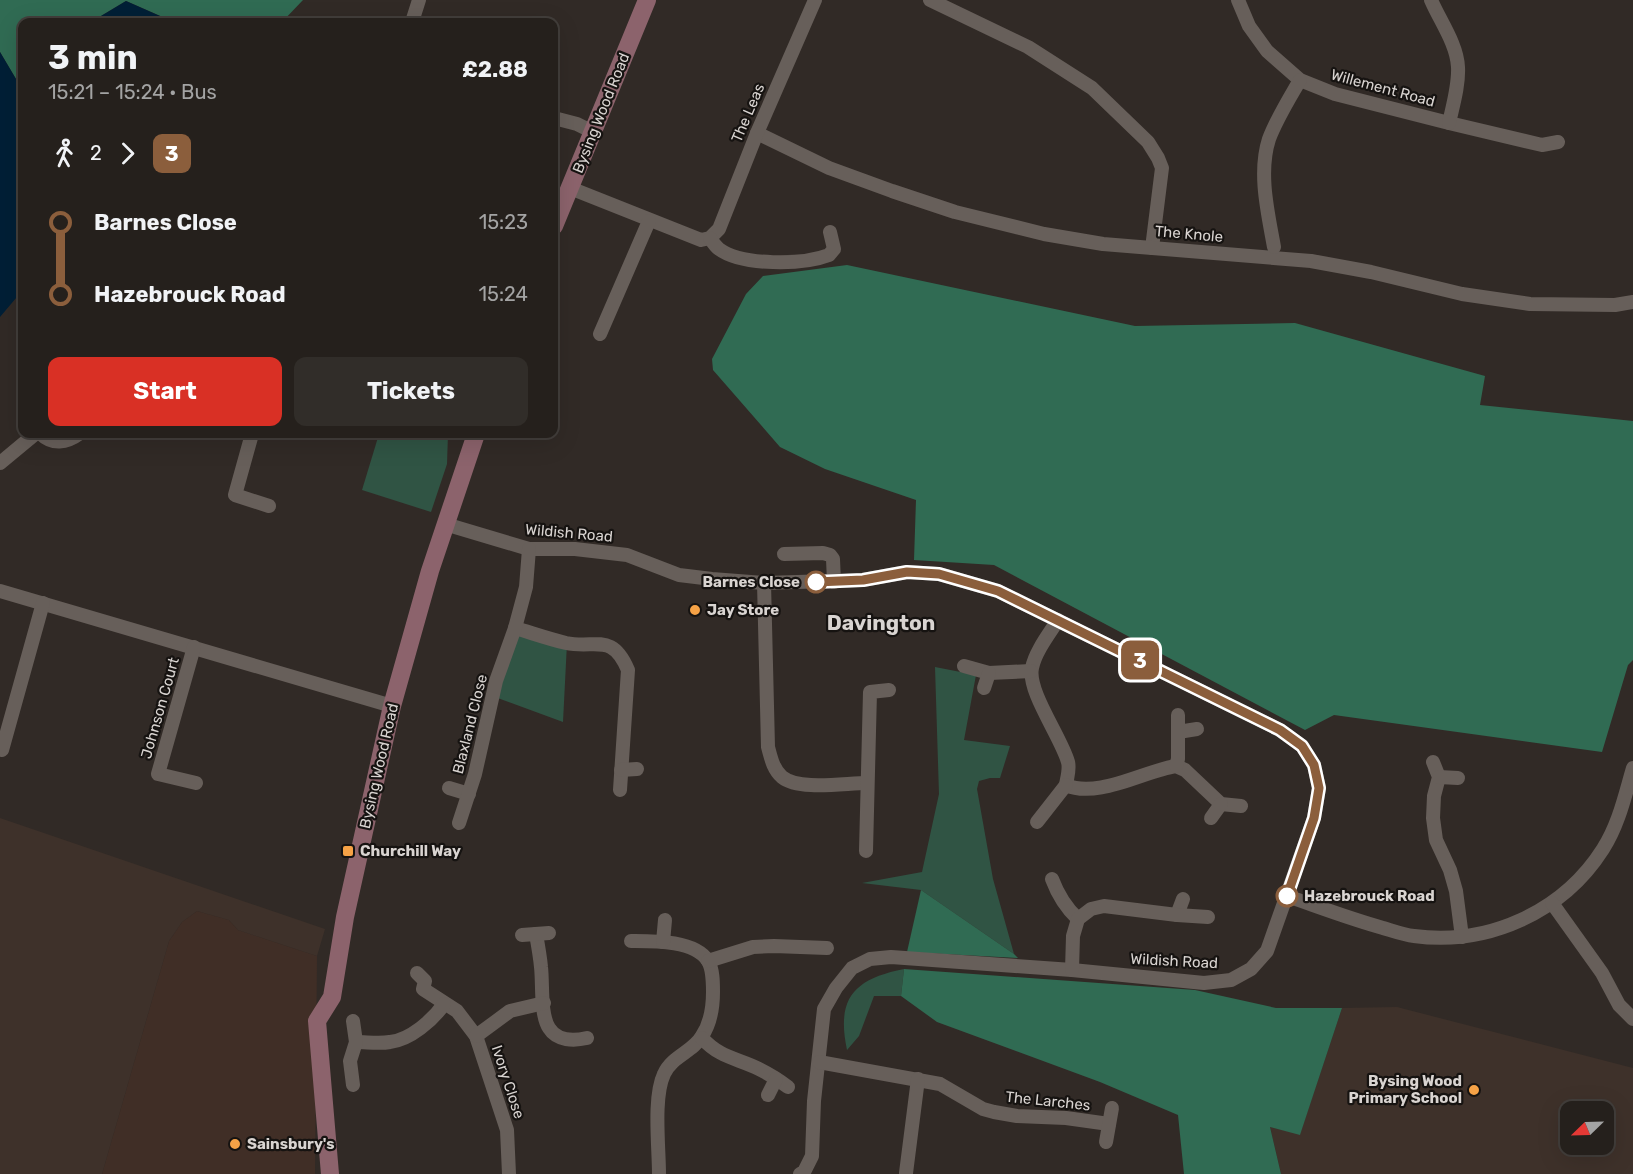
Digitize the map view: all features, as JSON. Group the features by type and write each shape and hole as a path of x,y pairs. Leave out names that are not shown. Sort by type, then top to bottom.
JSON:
{"street":[{"path":"413,18 419,0"},
{"name":"Bysing Wood Road","path":"558,216 647,0"},
{"name":"The Leas","path":"710,238 719,229 757,133 815,0"},
{"path":"930,0 1028,46 1092,88 1148,142 1162,168 1152,248"},
{"name":"Willement Road","path":"1238,0 1249,26 1267,51 1300,80 1335,94 1542,145 1558,141"},
{"path":"1431,0 1454,49 1458,66 1449,123"},
{"path":"1274,247 1265,198 1268,141 1300,80"},
{"path":"558,119 577,124 593,132"},
{"name":"The Knole","path":"757,133 829,168 955,212 1044,234 1103,244 1311,261 1371,272 1462,294 1530,304 1615,305 1633,302"},
{"path":"570,188 701,240 710,238 719,249 752,262 805,260 829,255 834,249 830,232"},
{"path":"600,334 649,221"},
{"path":"0,463 30,438"},
{"path":"46,438 60,441 73,438"},
{"path":"251,438 235,495 269,506"},
{"name":"Bysing Wood Road","path":"330,1174 317,1021 332,997 345,917 392,706 430,570 473,438"},
{"name":"Wildish Road","path":"445,524 529,549 575,549 627,555 679,574 764,583 863,580 907,572 939,574 998,591 1280,730 1302,746 1314,765 1319,788 1314,818 1267,951 1251,969 1231,980 1204,982 891,957 870,958 852,968 836,988 824,1009 814,1101 812,1156 804,1172 800,1174"},
{"name":"Blaxland Close","path":"459,824 475,774 492,696 526,587 529,549"},
{"path":"784,554 823,553 830,555 833,559 834,582"},
{"path":"764,583 768,747 772,765 783,777 798,784 867,783"},
{"path":"0,591 392,706"},
{"path":"6,751 43,603"},
{"path":"1037,822 1066,785 1069,765 1035,692 1031,671 1058,620"},
{"path":"515,628 567,643 606,643 622,656 628,670 620,790"},
{"name":"Johnson Court","path":"195,647 158,774 196,783"},
{"path":"964,666 989,673 1031,671"},
{"path":"984,688 989,673"},
{"path":"866,851 870,692 889,690"},
{"path":"1176,766 1178,715"},
{"path":"1178,732 1197,729"},
{"path":"1433,762 1439,777 1434,796 1433,818 1436,840 1450,870 1456,891 1462,937"},
{"path":"1066,785 1074,789 1114,784 1176,766 1185,770 1221,804 1241,806"},
{"path":"1287,896 1359,921 1413,936 1462,937 1488,932 1528,919 1583,878 1604,848 1619,816 1633,768"},
{"path":"621,770 637,769"},
{"path":"1439,777 1458,778"},
{"name":"Blaxland Close","path":"449,788 469,794"},
{"path":"1211,818 1221,804"},
{"path":"1052,879 1069,911 1078,919"},
{"path":"1177,915 1183,899"},
{"path":"1552,903 1602,973 1619,1005 1633,1019"},
{"path":"1072,970 1073,936 1078,919 1091,909 1104,906 1208,917"},
{"path":"663,942 665,920"},
{"path":"536,934 545,1017 549,1029 560,1039 587,1038"},
{"path":"631,941 663,942 696,951 708,961 712,977 713,996 709,1020 702,1038 675,1059 664,1074 658,1094 659,1174"},
{"path":"708,961 753,947 798,952 827,948"},
{"name":"Ivory Close","path":"417,974 425,981 423,989 457,1011 476,1036 507,1130 509,1174"},
{"name":"Ivory Close","path":"476,1036 510,1011 544,1003"},
{"path":"356,1042 392,1042 411,1033 436,1015 444,1004"},
{"path":"353,1021 356,1042 350,1061 353,1084"},
{"path":"702,1038 712,1049 727,1058 758,1068 788,1087"},
{"name":"The Larches","path":"819,1062 940,1084 994,1112 1109,1124"},
{"path":"768,1095 776,1078"},
{"path":"906,1173 915,1156 918,1079"},
{"name":"The Larches","path":"1106,1142 1112,1108"}],"shaded area":[{"path":"0,818 325,929 317,956 238,930 229,920 197,911 182,922 169,941 102,1174 0,1174"},
{"path":"197,911 229,920 238,930 317,956 315,1174 102,1174 169,941 182,922"},
{"name":"Bysing Wood Primary School","path":"1397,1007 1633,1068 1633,1174 1281,1174 1270,1127 1300,1134 1342,1008"}],"green space":[{"path":"0,0 303,0 286,18 165,18 126,1 98,18 18,18 18,78 16,79 0,52"},
{"path":"847,265 1135,326 1295,323 1485,376 1480,405 1633,421 1633,660 1628,665 1602,752 1334,715 1305,730 994,565 914,560 916,500 825,469 780,447 713,370 712,359 746,294 763,276"},
{"path":"378,438 448,438 447,464 431,512 362,490"},
{"path":"515,628 567,643 563,722 492,696"},
{"path":"935,667 976,675 964,740 1010,746 1000,778 979,781 977,789 993,879 1014,954 921,890 862,883 922,872 939,794"},
{"path":"921,890 1014,954 1018,958 907,952"},
{"path":"904,969 901,996 874,996 859,1036 847,1050 844,1017 847,1004 853,994 861,985 872,979"},
{"path":"904,969 1195,990 1276,1008 1342,1008 1300,1135 1270,1127 1281,1174 1184,1174 1178,1115 1100,1082 937,1022 901,996"}],"water":[{"path":"126,1 164,18 98,18"},
{"path":"0,52 16,79 18,78 18,296 0,317"}],"bus line":[{"name":"3","path":"816,582 863,580 907,572 939,574 998,591 1280,730 1302,746 1314,765 1319,788 1314,818 1287,896"}],"place":[{"name":"Barnes Close","path":"816,582"},
{"name":"Jay Store","path":"695,610"},
{"name":"Churchill Way","path":"348,851"},
{"name":"Hazebrouck Road","path":"1287,896"},
{"name":"Bysing Wood Primary School","path":"1474,1090"},
{"name":"Sainsbury's","path":"235,1144"}],"district":[{"name":"Davington","path":"881,622"}]}
